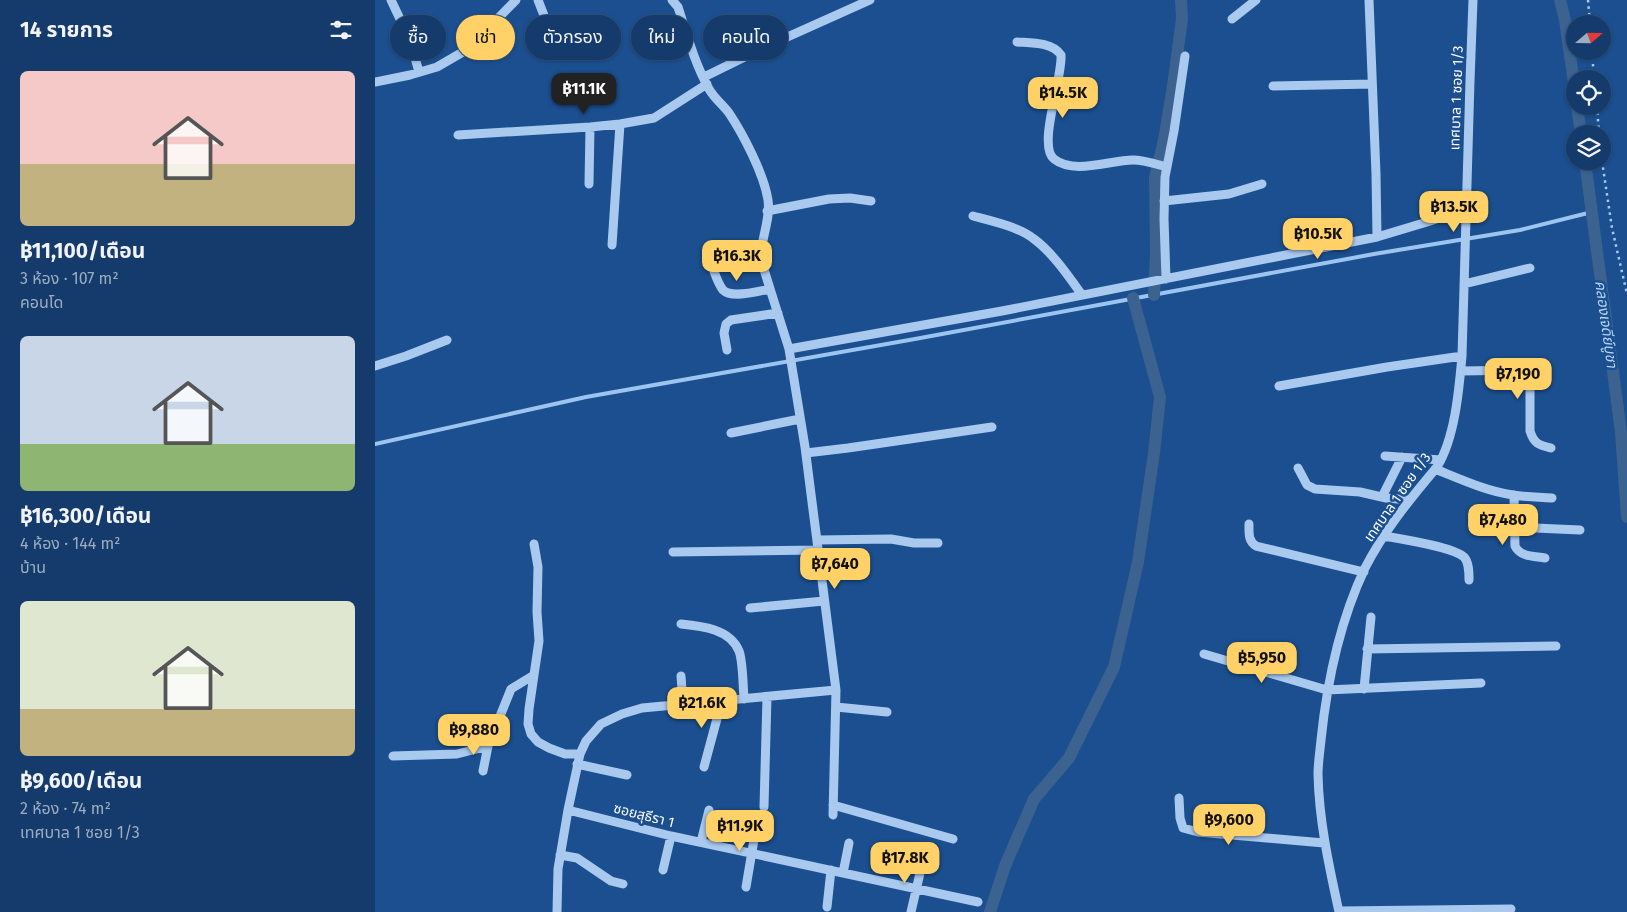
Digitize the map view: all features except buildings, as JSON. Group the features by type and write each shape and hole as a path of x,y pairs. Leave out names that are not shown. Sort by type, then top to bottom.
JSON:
{"street":[{"path":"391,0 409,40 419,72"},
{"path":"375,82 437,66 468,49 516,0"},
{"path":"539,0 545,15"},
{"path":"458,135 591,127 654,118 705,80 763,48 870,0"},
{"path":"1231,20 1257,0"},
{"path":"1369,0 1377,174 1377,236"},
{"name":"เทศบาล 1 ซอย 1/3","path":"1339,912 1324,843 1318,773 1327,690 1355,590 1384,536 1409,500 1441,460 1449,436 1460,384 1462,356 1473,0"},
{"path":"675,4 710,91 729,113 746,144 762,178 768,201 760,249 761,260 789,350 792,367 806,453 836,690 833,815"},
{"path":"1017,42 1039,44 1054,48 1061,55 1058,85 1048,134 1048,149 1054,159 1077,166 1134,160 1161,166"},
{"path":"1163,279 1164,201 1161,166 1174,131 1185,56"},
{"path":"1273,86 1372,84"},
{"path":"612,246 620,124"},
{"path":"589,184 591,127"},
{"path":"1164,201 1229,194 1262,184"},
{"path":"767,211 829,199 850,198 871,201"},
{"path":"789,350 1002,311 1377,236 1467,209"},
{"path":"973,216 995,222 1034,239 1063,270 1082,295"},
{"path":"710,261 722,290 729,294 746,294 770,289"},
{"path":"1464,284 1530,268"},
{"path":"727,350 724,332 725,324 731,320 778,313"},
{"path":"375,366 447,340"},
{"path":"1279,386 1462,356"},
{"path":"1461,371 1525,370 1528,372 1530,377 1532,439 1539,445 1551,448"},
{"path":"731,433 801,419"},
{"path":"806,453 992,426"},
{"path":"1385,456 1441,460"},
{"path":"1382,497 1402,457"},
{"path":"1299,468 1307,485 1315,489 1360,492 1409,500"},
{"path":"1435,469 1483,488 1514,495 1552,498"},
{"path":"1514,495 1515,546 1523,554 1545,558"},
{"path":"1249,524 1249,537 1251,543 1255,546 1364,572"},
{"path":"1515,527 1580,530"},
{"path":"1384,536 1450,550 1464,558 1468,565 1469,580"},
{"path":"817,540 891,539 914,543 938,543"},
{"path":"534,544 538,567 537,612 539,641 528,724 531,734 538,742 565,754 580,754"},
{"path":"673,552 818,550"},
{"path":"750,608 824,601"},
{"path":"1363,689 1371,617"},
{"path":"681,624 718,630 735,644 740,652 744,699"},
{"path":"1367,649 1556,646"},
{"path":"1204,654 1327,690 1481,684"},
{"path":"483,771 488,746 511,689 534,675"},
{"path":"681,676 683,704"},
{"path":"557,912 558,869 577,764 586,741 601,724 622,714 642,708 836,690"},
{"path":"764,808 767,697"},
{"path":"703,768 718,715 726,700"},
{"path":"836,707 887,712"},
{"path":"393,756 457,754 488,746"},
{"path":"577,764 627,775"},
{"path":"1179,798 1180,818 1183,828 1197,832 1324,843"},
{"path":"833,805 953,839"},
{"name":"ซอยสุธีรา 1","path":"568,810 671,836 978,902"},
{"path":"701,842 709,810"},
{"path":"746,887 757,822"},
{"path":"663,870 671,836"},
{"path":"843,873 849,843"},
{"path":"560,855 577,858 611,881 623,884"},
{"path":"911,912 923,860"},
{"path":"827,906 831,870"},
{"path":"1339,912 1511,909"}],"path":[{"path":"1588,0 1590,15"},
{"path":"1603,170 1611,220 1627,294"}],"waterway":[{"path":"1154,295 1156,254 1155,178 1164,140 1173,86 1182,19 1181,0"},
{"name":"คลองเจดีย์บูชา","path":"1560,0 1565,20 1572,70"},
{"name":"คลองเจดีย์บูชา","path":"1578,115 1580,125"},
{"name":"คลองเจดีย์บูชา","path":"1586,170 1621,432 1627,517"},
{"path":"375,444 586,397 915,339 1374,254 1520,230 1592,212"},
{"path":"990,912 1005,866 1034,799 1069,758 1114,667 1138,562 1160,397 1133,298"}]}
